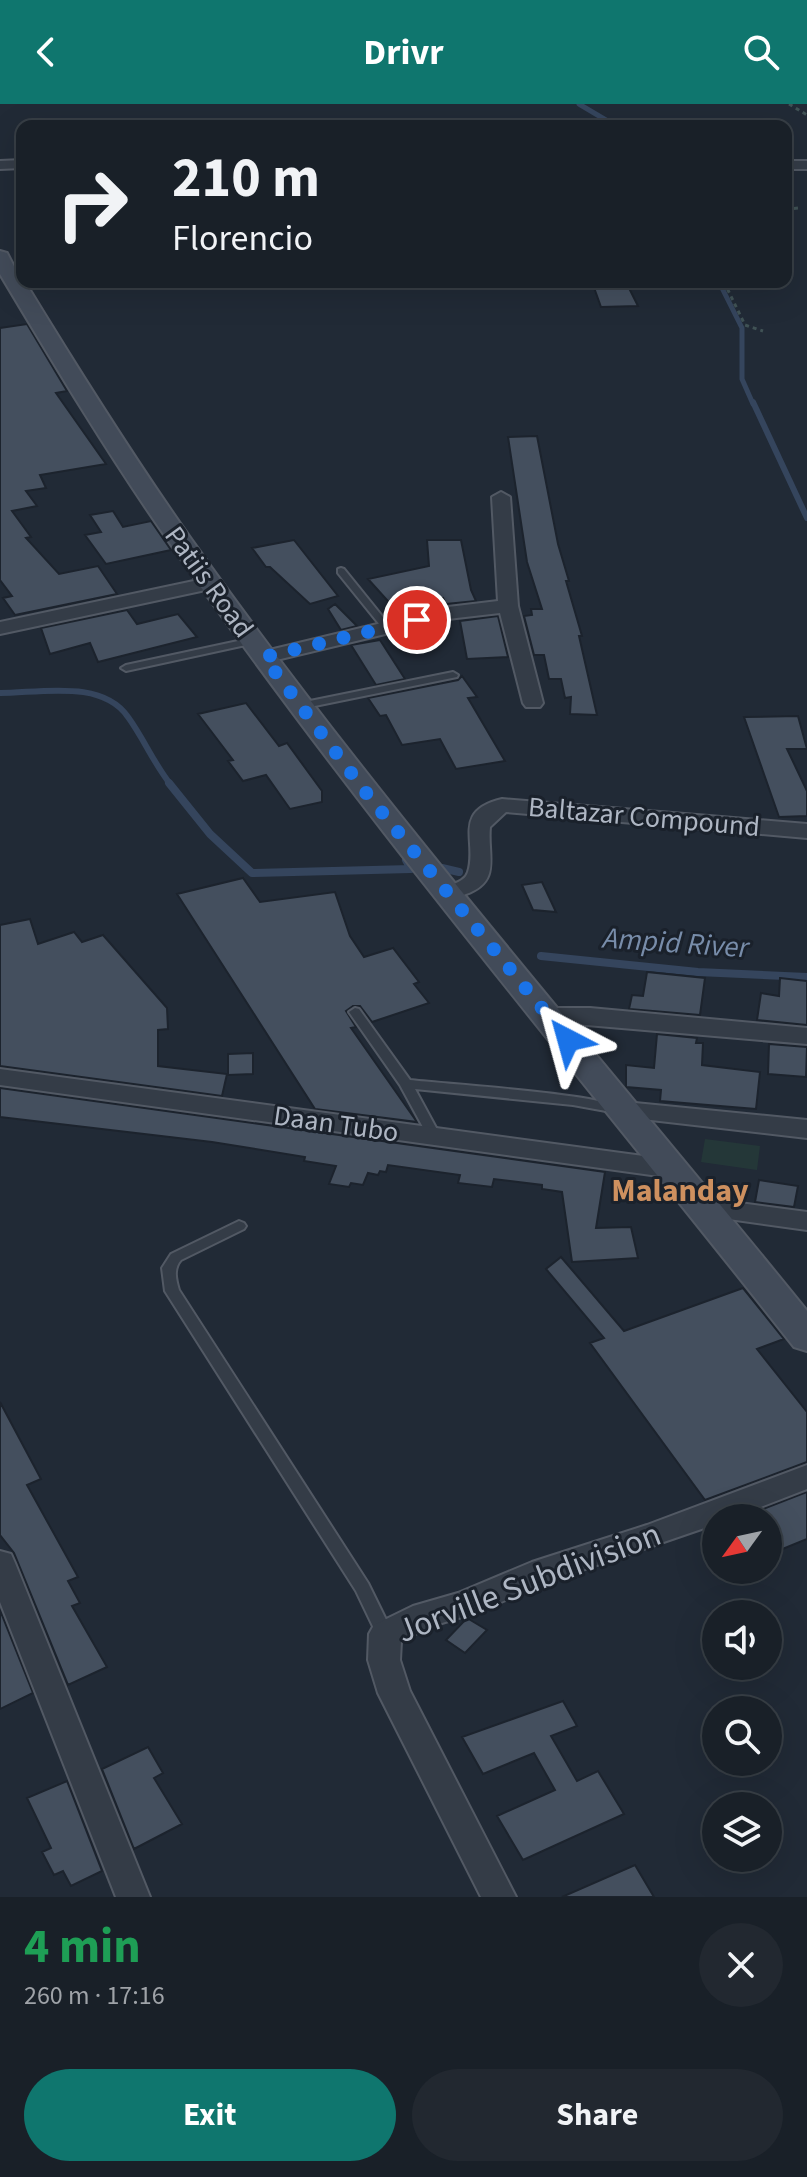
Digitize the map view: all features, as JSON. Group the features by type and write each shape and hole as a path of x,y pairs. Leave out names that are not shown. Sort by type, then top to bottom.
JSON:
{"street":[{"name":"Patiis Road","path":"0,257 16,283"},
{"name":"Patiis Road","path":"19,288 95,414 208,584 300,706 702,1207 790,1306 807,1337"},
{"path":"501,497 508,606 533,703"},
{"path":"0,628 208,584"},
{"path":"258,649 387,628 448,613 508,606"},
{"name":"Baltazar Compound","path":"449,893 471,885 479,874 478,826 502,805 807,831"},
{"path":"549,1016 590,1016 807,1036"},
{"name":"Daan Tubo","path":"0,1077 673,1169"},
{"path":"625,1110 807,1129"},
{"path":"702,1207 807,1221"},
{"name":"Jorville Subdivision","path":"499,1897 394,1693 384,1660 385,1634 424,1615 464,1604 543,1571 655,1535 807,1477"},
{"path":"0,1563 133,1897"}],"lane":[{"path":"341,571 387,628"},
{"path":"126,668 258,649"},
{"path":"300,706 453,675"},
{"path":"355,1012 406,1084 435,1137"},
{"path":"406,1084 573,1101 625,1110"},
{"path":"239,1226 176,1257 170,1263 168,1272 172,1291 362,1587 385,1634"}],"path":[{"path":"789,104 807,115"},
{"path":"792,209 799,208"},
{"path":"727,288 745,325 763,331"}],"shaded area":[{"path":"705,1139 760,1146 757,1170 701,1162"}],"building":[{"path":"594,288 629,288 638,306 601,307"},
{"path":"27,324 67,391 56,393 106,464 40,475 46,488 26,491 37,506 12,511 31,537 26,538 59,574 98,566 117,594 15,615 3,598 12,596 0,580 0,328"},
{"path":"537,436 597,715 570,714 571,697 565,698 561,679 549,679 544,655 534,655 524,616 532,615 531,609 542,609 527,562 508,437"},
{"path":"113,511 123,527 151,521 171,550 106,564 85,535 101,532 90,515"},
{"path":"294,540 338,596 310,604 270,567 266,567 252,548"},
{"path":"427,540 461,540 476,601 446,604 443,598 395,609 368,579 429,566"},
{"path":"335,604 357,626 341,630 328,609"},
{"path":"127,610 137,624 178,614 197,637 98,662 90,643 50,654 41,628"},
{"path":"498,616 508,657 467,659 460,621"},
{"path":"380,640 405,679 376,685 351,645"},
{"path":"462,676 477,697 468,698 505,761 456,769 440,739 402,745 386,715 380,716 368,698 458,680"},
{"path":"246,703 279,746 287,743 322,791 322,802 290,809 266,775 243,781 228,761 233,760 198,714"},
{"path":"798,716 807,749 787,749 807,791 807,816 779,817 744,717"},
{"path":"243,878 260,902 335,892 350,936 364,957 393,948 419,982 414,984 429,1003 372,1022 360,1006 346,1011 356,1027 351,1028 417,1122 315,1109 177,894"},
{"path":"542,882 556,912 533,910 522,885"},
{"path":"30,919 38,944 74,932 82,942 103,935 167,1008 168,1029 158,1030 158,1066 227,1074 222,1096 0,1066 0,925"},
{"path":"647,972 705,978 700,1015 629,1009 632,995 643,996"},
{"path":"780,978 807,981 807,1025 757,1020 761,993 779,996"},
{"path":"657,1034 697,1038 696,1043 703,1043 702,1065 760,1072 756,1109 660,1101 661,1090 626,1087 626,1065 654,1068"},
{"path":"769,1044 807,1047 806,1077 768,1074"},
{"path":"253,1053 253,1074 228,1075 228,1054"},
{"path":"0,1088 605,1172 596,1228 631,1227 638,1258 572,1262 562,1192 542,1189 542,1185 494,1179 492,1187 458,1183 460,1175 388,1165 386,1172 380,1171 378,1175 368,1173 363,1185 351,1183 349,1187 329,1184 336,1166 304,1161 305,1157 212,1142 0,1117"},
{"path":"759,1180 798,1186 794,1207 755,1202"},
{"path":"561,1257 624,1331 743,1288 784,1339 757,1349 807,1412 807,1462 705,1500 590,1343 604,1338 546,1269"},
{"path":"0,1402 41,1479 27,1485 78,1577 68,1581 80,1603 72,1606 107,1667 68,1685 14,1553 0,1535"},
{"path":"807,1492 807,1539 782,1549 782,1504 776,1504"},
{"path":"0,1610 33,1693 0,1709"},
{"path":"467,1618 487,1630 465,1653 446,1640"},
{"path":"563,1701 577,1726 551,1736 577,1781 598,1771 624,1814 523,1860 497,1816 555,1790 534,1753 483,1774 462,1737"},
{"path":"148,1747 163,1773 154,1778 182,1824 134,1849 102,1769"},
{"path":"67,1781 102,1871 71,1886 63,1871 54,1875 42,1852 51,1848 27,1798"},
{"path":"635,1865 654,1897 562,1897"}],"waterway":[{"path":"579,104 606,120"},
{"path":"722,288 742,328 742,379 753,404"},
{"path":"753,402 807,518"},
{"path":"0,693 69,691 103,697 117,705 128,717 171,785"},
{"path":"169,783 210,834 252,873 411,869 406,860"},
{"path":"442,868 459,872"},
{"name":"Ampid River","path":"541,956 698,972 807,977"}],"district":[{"name":"Malanday","path":"680,1191"}],"route":[{"path":"417,620 264,657 367,794 568,1040"}]}
